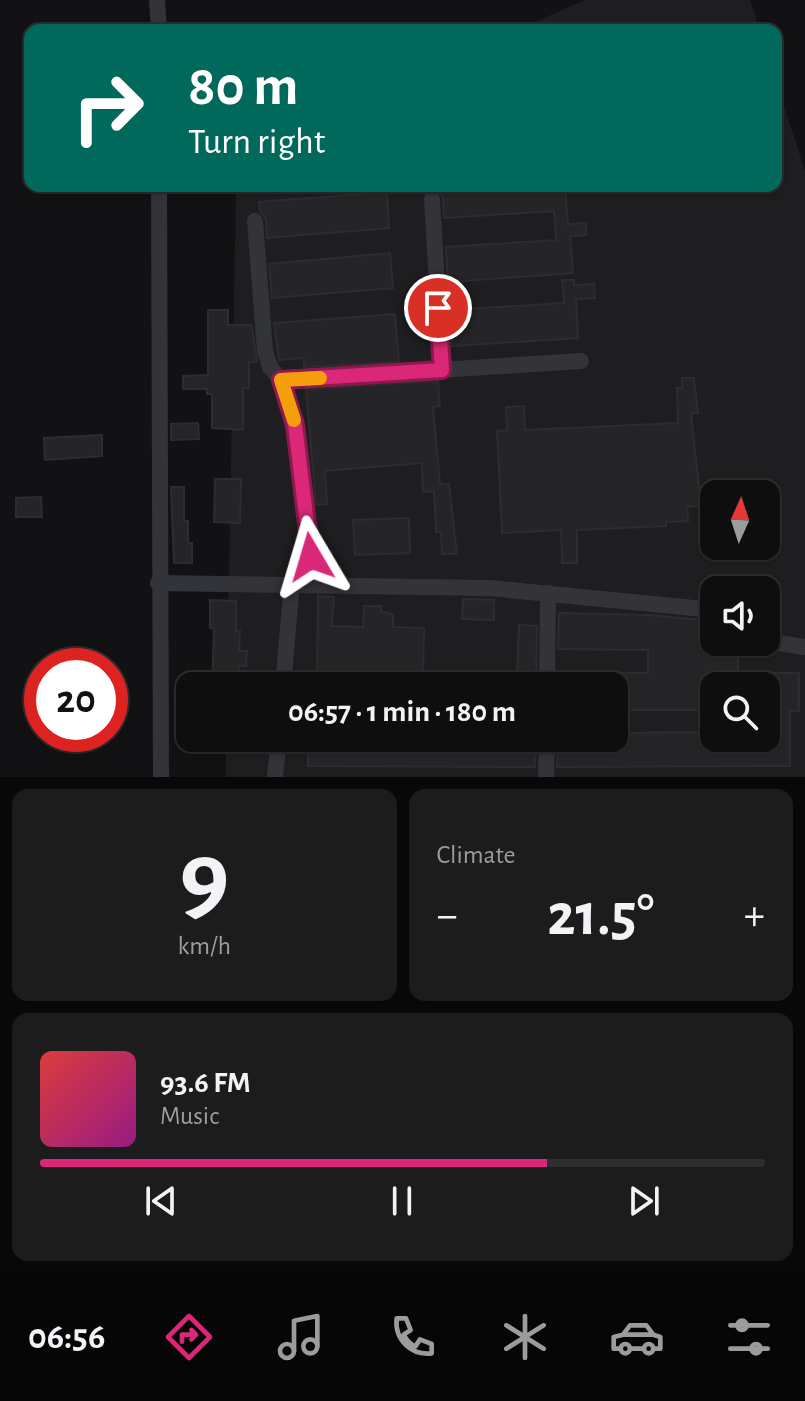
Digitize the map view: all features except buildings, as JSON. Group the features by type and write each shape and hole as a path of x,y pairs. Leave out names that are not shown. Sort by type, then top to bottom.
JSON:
{"street":[{"path":"157,0 159,24"},
{"path":"159,192 161,777"},
{"path":"432,199 442,370"},
{"path":"255,221 265,351 270,367 281,380 295,425 314,584"},
{"path":"281,380 581,361"},
{"path":"158,583 292,583 548,593 700,609"},
{"path":"284,672 292,583"},
{"path":"547,672 548,593"},
{"path":"780,643 805,647"},
{"path":"275,777 278,752"},
{"path":"546,777 547,752"}],"shaded area":[{"path":"585,0 750,0 758,24 531,24"},
{"path":"782,100 805,171 805,777 226,777 226,752 628,752 628,672 227,672 236,192 782,192"}],"slow traffic":[{"path":"294,420 281,380 320,378"}],"route":[{"path":"311,557 295,425 281,380 442,370 438,308"}]}
